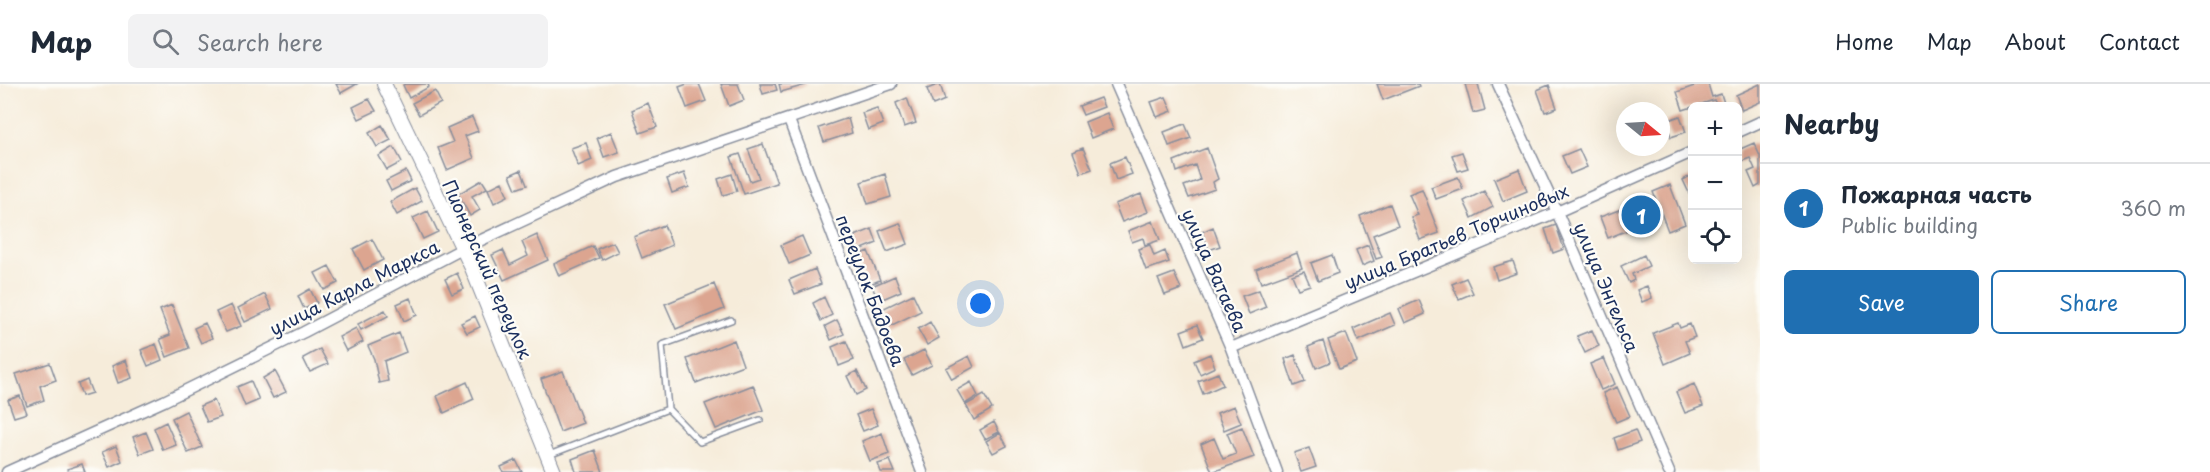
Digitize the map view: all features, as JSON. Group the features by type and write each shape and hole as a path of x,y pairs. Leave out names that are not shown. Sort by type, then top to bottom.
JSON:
{"street":[{"name":"Пионерский переулок","path":"384,84 477,279 554,472"},
{"name":"улица Карла Маркса","path":"7,472 164,401 304,332 462,249 617,177 891,84"},
{"name":"улица Ватаева","path":"1116,84 1231,348 1278,472"},
{"name":"улица Энгельса","path":"1498,84 1557,212 1669,472"},
{"name":"переулок Бадоева","path":"789,120 922,472"},
{"path":"1742,130 1760,122"},
{"name":"улица Братьев Торчиновых","path":"1231,348 1557,212 1688,154"}],"lane":[{"path":"731,320 663,345 668,409 700,442 760,420"},
{"path":"547,456 668,409"}],"building":[{"path":"336,84 357,84 341,93"},
{"path":"428,84 429,87 409,98 403,85"},
{"path":"699,84 706,101 687,108 679,87"},
{"path":"721,84 738,84 744,100 729,106"},
{"path":"760,84 775,84 777,90 763,94"},
{"path":"779,84 806,84 806,85 781,92"},
{"path":"940,84 945,100 933,105 927,89"},
{"path":"1377,84 1418,84 1419,86 1383,100"},
{"path":"1465,84 1478,84 1485,110 1473,113"},
{"path":"1700,84 1708,84 1712,97 1721,94 1724,102 1714,100 1688,102 1688,108 1683,110 1677,92"},
{"path":"1760,84 1760,102 1742,110 1742,102 1739,102 1736,95"},
{"path":"1549,85 1557,108 1545,112 1537,90"},
{"path":"435,91 441,103 419,115 412,103"},
{"path":"1166,97 1172,111 1157,117 1151,102"},
{"path":"907,98 916,123 904,127 896,103"},
{"path":"1100,98 1104,107 1083,115 1079,106"},
{"path":"369,99 376,111 359,119 353,107"},
{"path":"648,103 657,127 640,133 632,110"},
{"path":"877,108 883,124 868,130 862,113"},
{"path":"1107,113 1113,129 1091,138 1085,122"},
{"path":"1680,116 1686,132 1671,137 1670,120"},
{"path":"472,117 478,131 465,136 474,158 447,170 438,148 453,142 447,128"},
{"path":"848,118 852,133 824,142 819,128"},
{"path":"1185,124 1191,138 1169,146 1164,132"},
{"path":"382,125 391,140 377,147 369,133"},
{"path":"611,132 619,152 604,157 597,138"},
{"path":"586,143 592,160 578,166 571,148"},
{"path":"1754,143 1760,156 1760,185 1755,188 1748,172 1755,169 1750,158 1742,161 1742,148"},
{"path":"763,144 777,183 744,194 731,157 740,154 750,181 759,178 748,149"},
{"path":"394,147 402,162 387,170 379,156"},
{"path":"1083,148 1092,169 1081,173 1073,152"},
{"path":"1207,148 1218,179 1213,182 1215,189 1189,198 1184,186 1200,180 1195,165 1177,172 1174,161"},
{"path":"1579,149 1587,167 1570,174 1562,156"},
{"path":"1462,152 1468,168 1458,171 1452,155"},
{"path":"1125,157 1132,174 1116,180 1110,163"},
{"path":"1519,169 1527,191 1503,201 1494,179"},
{"path":"521,170 527,185 516,189 510,175"},
{"path":"406,171 411,181 391,191 386,181"},
{"path":"684,173 689,187 672,193 667,179"},
{"path":"732,174 737,191 723,195 718,179"},
{"path":"885,174 891,197 868,204 861,182"},
{"path":"1458,177 1463,189 1436,199 1431,187"},
{"path":"1688,177 1688,191 1683,180"},
{"path":"482,180 487,188 472,196 480,210 470,216 458,194"},
{"path":"502,182 508,196 494,203 488,189"},
{"path":"1670,185 1685,224 1668,231 1653,192"},
{"path":"415,188 422,201 397,215 390,202"},
{"path":"1422,189 1439,233 1420,240 1411,217 1418,215 1409,194"},
{"path":"1484,191 1493,207 1472,218 1464,201"},
{"path":"1141,194 1148,212 1122,222 1115,204"},
{"path":"1390,204 1398,225 1373,235 1382,257 1376,259 1360,216"},
{"path":"1627,207 1635,227 1608,238 1600,217"},
{"path":"428,211 438,232 423,239 413,218"},
{"path":"1153,221 1160,240 1145,245 1143,238 1132,242 1128,231"},
{"path":"900,223 908,244 887,252 879,231"},
{"path":"664,225 672,245 642,258 634,237"},
{"path":"1556,225 1564,249 1553,253 1545,229"},
{"path":"1213,227 1220,246 1209,250 1202,232"},
{"path":"872,229 877,243 855,252 850,238"},
{"path":"537,235 548,260 504,280 492,255 503,250 510,265 528,256 522,242"},
{"path":"802,236 810,255 789,264 781,245"},
{"path":"372,239 383,260 364,270 353,249"},
{"path":"613,242 618,252 602,260 597,249"},
{"path":"1150,245 1154,256 1165,251 1169,262 1146,270 1138,249"},
{"path":"1368,245 1374,261 1362,266 1356,250"},
{"path":"593,246 599,258 559,276 554,264"},
{"path":"868,251 880,280 868,285 856,256"},
{"path":"1297,253 1302,268 1261,283 1256,269"},
{"path":"1332,255 1338,273 1318,281 1311,263"},
{"path":"1644,255 1649,266 1632,274 1634,280 1629,283 1621,266"},
{"path":"1513,261 1517,273 1497,280 1493,267"},
{"path":"329,266 338,283 324,290 315,273"},
{"path":"815,269 821,284 795,294 789,280"},
{"path":"1304,271 1310,285 1298,289 1292,275"},
{"path":"457,273 464,289 452,294 445,279"},
{"path":"1174,273 1181,289 1165,295 1158,279"},
{"path":"895,276 901,291 878,301 872,286"},
{"path":"1466,278 1473,293 1459,299 1452,284"},
{"path":"714,284 724,309 676,329 665,304"},
{"path":"1647,286 1652,298 1642,302 1637,290"},
{"path":"310,289 317,303 304,309 298,296"},
{"path":"1259,290 1266,307 1249,314 1242,296"},
{"path":"265,294 272,309 245,322 238,308"},
{"path":"913,294 921,311 890,326 882,309"},
{"path":"824,297 832,315 821,321 813,303"},
{"path":"410,298 417,315 404,321 397,304"},
{"path":"1419,300 1425,314 1405,323 1399,309"},
{"path":"172,305 189,348 167,357 160,339 170,335 160,310"},
{"path":"231,305 241,326 226,332 216,312"},
{"path":"385,310 388,316 361,330 358,324"},
{"path":"1390,313 1395,325 1358,341 1353,329"},
{"path":"475,316 480,327 467,333 461,323"},
{"path":"837,320 844,334 831,340 825,326"},
{"path":"930,322 939,338 927,345 918,329"},
{"path":"205,323 212,338 201,343 194,328"},
{"path":"1678,323 1680,328 1690,324 1695,337 1685,341 1690,353 1665,364 1653,333"},
{"path":"1197,325 1203,338 1186,345 1181,331"},
{"path":"356,328 363,342 346,351 339,337"},
{"path":"1592,330 1599,346 1585,353 1577,336"},
{"path":"399,333 406,352 384,361 388,381 379,383 374,359 368,346"},
{"path":"1346,333 1357,362 1339,369 1328,340"},
{"path":"734,340 743,365 696,383 687,359"},
{"path":"846,341 854,360 839,366 832,347"},
{"path":"1323,341 1330,362 1316,368 1308,347"},
{"path":"156,344 162,360 148,366 141,350"},
{"path":"320,349 328,364 310,372 303,358"},
{"path":"924,350 932,365 912,375 904,360"},
{"path":"1210,354 1215,367 1200,374 1194,361"},
{"path":"1295,355 1305,382 1294,386 1285,359"},
{"path":"969,356 974,367 952,379 946,368"},
{"path":"1604,358 1615,384 1601,390 1590,364"},
{"path":"126,360 132,378 118,383 112,366"},
{"path":"50,363 56,380 40,386 44,400 27,406 16,374"},
{"path":"275,371 286,392 273,398 263,378"},
{"path":"563,371 583,423 560,432 541,379"},
{"path":"857,371 866,390 856,395 847,376"},
{"path":"1218,373 1223,385 1203,394 1198,381"},
{"path":"87,380 92,393 82,396 78,384"},
{"path":"251,381 259,400 245,406 237,387"},
{"path":"467,382 474,399 444,413 437,396"},
{"path":"971,382 978,396 965,404 957,390"},
{"path":"1694,384 1703,406 1685,413 1676,392"},
{"path":"753,385 763,410 716,429 705,404"},
{"path":"1617,387 1630,416 1616,422 1603,393"},
{"path":"984,395 992,409 974,420 966,405"},
{"path":"20,396 27,413 14,417 8,400"},
{"path":"214,400 221,417 207,422 200,406"},
{"path":"1234,406 1241,423 1224,430 1217,413"},
{"path":"871,409 878,425 863,431 856,415"},
{"path":"186,411 202,447 188,453 172,418"},
{"path":"166,422 176,445 163,450 154,428"},
{"path":"994,422 999,432 985,439 980,430"},
{"path":"1242,427 1254,457 1212,472 1201,444 1214,438 1223,459 1236,454 1227,433"},
{"path":"1635,430 1640,442 1618,450 1614,438"},
{"path":"146,432 153,449 140,454 133,437"},
{"path":"882,433 889,454 870,461 862,441"},
{"path":"1000,433 1007,446 993,453 986,441"},
{"path":"116,446 122,461 109,467 102,452"},
{"path":"1309,448 1316,467 1301,472 1294,453"},
{"path":"595,450 603,472 576,472 572,459"},
{"path":"516,460 522,472 503,472 501,467"},
{"path":"890,460 895,472 881,472 878,464"},
{"path":"82,464 85,472 68,472 67,469"}],"place":[{"name":"Пожарная часть","path":"1641,215"}]}
